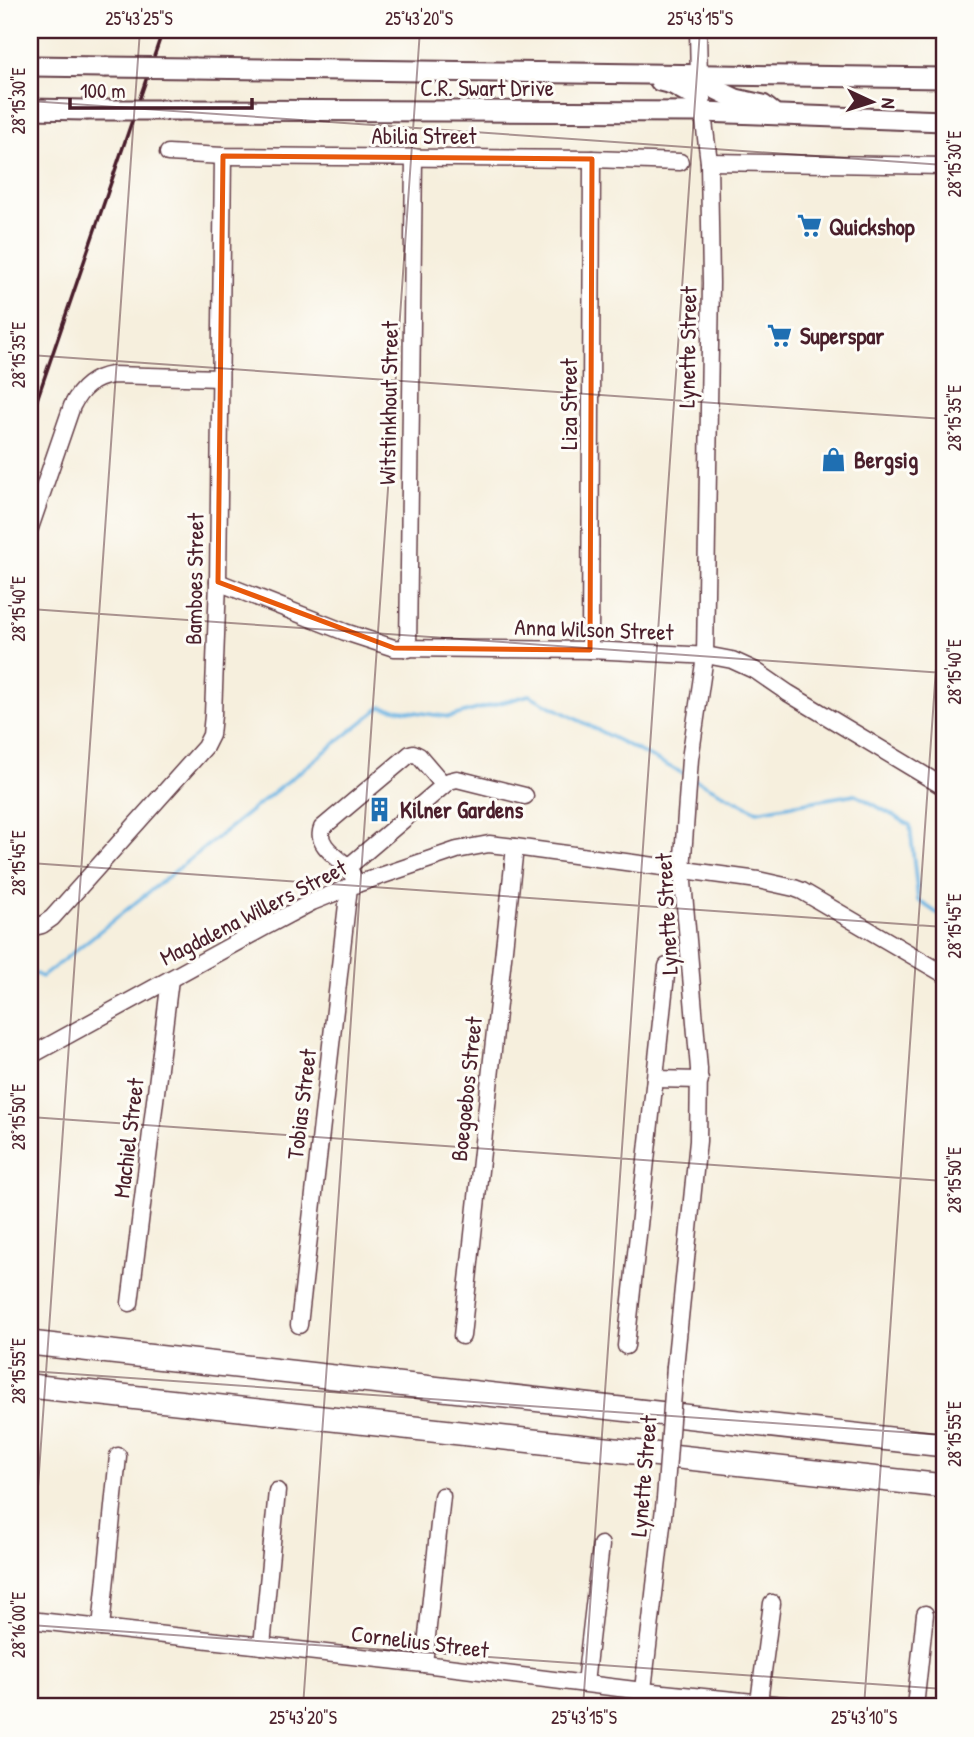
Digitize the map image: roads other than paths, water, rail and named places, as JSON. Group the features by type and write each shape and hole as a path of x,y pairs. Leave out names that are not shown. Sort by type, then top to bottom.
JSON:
{"highway":[{"path":"30,1343 944,1445"},
{"path":"30,1386 944,1486"}],"main road":[{"name":"C.R. Swart Drive","path":"30,66 639,75 775,116 944,121"},
{"name":"C.R. Swart Drive","path":"30,109 179,110 700,92 944,78"},
{"path":"700,92 764,105 775,116"}],"street":[{"name":"Lynette Street","path":"642,1699 665,1499 675,1367 698,1141 700,1080 682,870 691,759 705,656 711,283 709,162 700,92 698,30"},
{"name":"Abilia Street","path":"168,153 680,162"},
{"name":"Bamboes Street","path":"30,928 43,925 52,918 207,744 211,735 218,582 223,156"},
{"name":"Witstinkhout Street","path":"408,649 414,157"},
{"name":"Liza Street","path":"590,650 592,159"},
{"path":"709,162 944,166"},
{"path":"30,528 72,406 93,380 112,375 220,378"},
{"name":"Anna Wilson Street","path":"218,582 394,648 590,650 732,660 756,671 944,787"},
{"path":"353,885 348,867 322,843 319,834 322,828 410,754 419,756 443,784"},
{"path":"348,867 449,780 457,779 525,796"},
{"name":"Magdalena Willers Street","path":"30,1056 312,902 353,885 467,847 489,844 793,887 944,974"},
{"name":"Boegoebos Street","path":"462,1336 515,847"},
{"name":"Tobias Street","path":"299,1325 353,885"},
{"path":"626,1346 667,965"},
{"name":"Machiel Street","path":"130,1303 170,979"},
{"path":"655,1079 700,1080"},
{"path":"101,1628 118,1456"},
{"path":"262,1646 277,1491"},
{"path":"425,1664 442,1496"},
{"path":"585,1683 601,1545"},
{"path":"759,1702 772,1602"},
{"path":"915,1707 925,1614"},
{"name":"Cornelius Street","path":"30,1620 585,1683 642,1699 759,1702 804,1707"}],"waterway":[{"path":"30,971 42,977 381,707 449,717 529,695 682,773"},
{"path":"692,778 757,811 855,794 910,825 918,900 944,918"}],"railway":[{"path":"30,420 163,30"}],"place":[{"name":"Quickshop","path":"809,226"},
{"name":"Superspar","path":"780,335"},
{"name":"Bergsig","path":"834,459"},
{"name":"Kilner Gardens","path":"380,809"}]}
